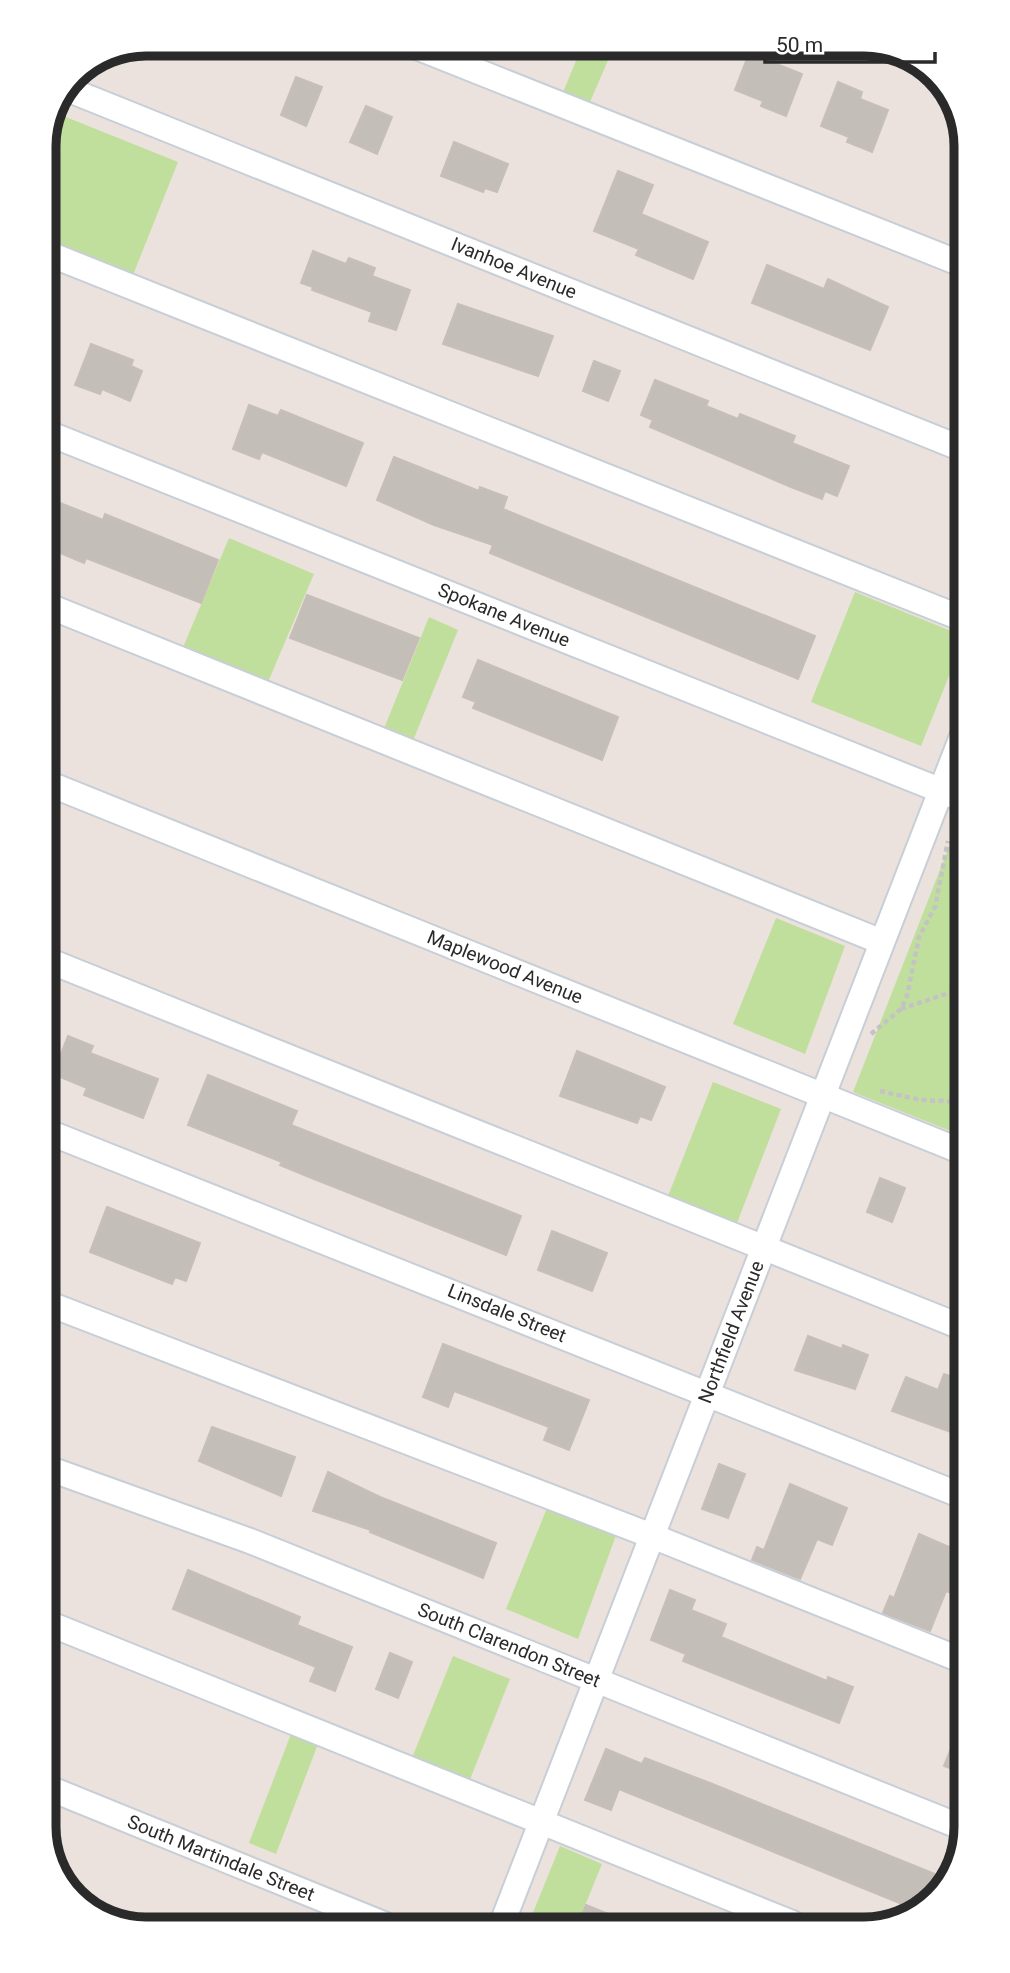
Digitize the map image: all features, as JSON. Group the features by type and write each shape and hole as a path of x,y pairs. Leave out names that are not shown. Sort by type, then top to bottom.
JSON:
{"street":[{"path":"439,56 954,261"},
{"name":"Ivanhoe Avenue","path":"74,92 954,446"},
{"path":"56,257 954,615"},
{"name":"Spokane Avenue","path":"56,436 954,801"},
{"path":"56,609 882,942"},
{"name":"Maplewood Avenue","path":"56,787 954,1148"},
{"name":"Northfield Avenue","path":"504,1917 882,942 954,801"},
{"path":"56,964 954,1324"},
{"name":"Linsdale Street","path":"56,1135 954,1493"},
{"path":"56,1307 652,1536 954,1658"},
{"name":"South Clarendon Street","path":"56,1471 250,1541 954,1824"},
{"path":"56,1626 542,1819 778,1917"},
{"name":"South Martindale Street","path":"56,1791 366,1917"}],"path":[{"path":"901,1009 910,984 919,937 935,907 953,825 954,801"},
{"path":"947,851 954,846"},
{"path":"866,1043 869,1036 901,1009 954,991"},
{"path":"874,1090 921,1100 954,1102"}],"green space":[{"path":"460,56 480,56 477,63"},
{"path":"578,56 610,56 587,109 561,97"},
{"path":"62,115 178,162 133,275 56,246 56,140"},
{"path":"229,538 314,574 265,689 181,652"},
{"path":"855,592 954,632 954,664 921,746 811,702"},
{"path":"429,617 458,630 410,748 381,736"},
{"path":"954,834 954,1132 853,1092"},
{"path":"776,918 845,946 805,1054 733,1024"},
{"path":"713,1082 781,1109 737,1223 668,1196"},
{"path":"549,1503 618,1530 578,1639 506,1609"},
{"path":"453,1656 510,1679 467,1787 410,1763"},
{"path":"291,1734 318,1744 276,1854 249,1843"},
{"path":"560,1846 602,1864 580,1917 531,1917"}],"building":[{"path":"748,56 771,56 776,58 774,63 802,74 786,116 761,106 763,101 735,90"},
{"path":"296,77 322,87 306,126 281,115"},
{"path":"838,82 862,92 860,99 888,110 872,152 847,142 849,137 821,126"},
{"path":"366,106 392,117 377,154 350,142"},
{"path":"454,142 508,164 497,192 485,188 483,192 441,176"},
{"path":"618,171 653,185 641,214 708,242 693,279 636,255 639,249 594,231"},
{"path":"313,251 346,264 349,258 375,268 372,276 410,290 396,330 369,321 372,312 312,290 313,287 301,283"},
{"path":"767,265 824,289 828,279 888,307 870,350 752,303"},
{"path":"458,304 553,336 538,376 443,344"},
{"path":"91,344 133,360 131,366 142,371 130,401 102,389 100,394 75,385"},
{"path":"594,361 620,371 608,401 583,391"},
{"path":"655,380 708,401 706,406 738,419 740,414 795,436 792,443 849,466 837,496 825,491 822,499 650,427 653,420 641,415"},
{"path":"249,405 278,416 281,410 363,443 346,486 262,452 259,459 233,449"},
{"path":"394,457 479,491 480,487 507,497 503,509 815,636 798,679 490,553 493,545 434,525 377,500"},
{"path":"56,501 103,520 105,514 218,560 201,603 86,558 84,563 56,551"},
{"path":"307,595 419,638 402,680 290,638"},
{"path":"478,660 618,717 602,760 473,708 476,702 463,697"},
{"path":"68,1036 93,1046 90,1053 158,1079 143,1118 84,1095 87,1088 56,1075 56,1066"},
{"path":"577,1051 665,1087 651,1120 640,1116 637,1123 560,1096"},
{"path":"208,1075 297,1111 291,1125 521,1216 506,1255 309,1177 280,1165 282,1162 188,1125"},
{"path":"880,1178 905,1188 892,1222 867,1212"},
{"path":"107,1207 200,1243 186,1281 175,1277 172,1284 90,1252"},
{"path":"552,1231 607,1253 592,1291 538,1270"},
{"path":"808,1336 842,1349 843,1345 868,1355 855,1389 795,1370"},
{"path":"443,1344 589,1400 569,1450 544,1440 549,1427 454,1391 448,1407 423,1397"},
{"path":"944,1374 954,1378 954,1433 892,1411 906,1377 938,1390"},
{"path":"212,1427 295,1457 281,1496 199,1461"},
{"path":"719,1464 745,1474 728,1518 702,1509"},
{"path":"328,1472 380,1497 496,1543 483,1578 370,1532 371,1530 313,1511"},
{"path":"790,1484 847,1508 832,1545 817,1539 800,1579 752,1560 757,1547 764,1550"},
{"path":"919,1534 954,1549 954,1594 946,1591 930,1631 883,1613 890,1596 894,1598"},
{"path":"188,1570 300,1617 297,1625 352,1647 335,1691 310,1681 316,1667 173,1609"},
{"path":"670,1590 695,1600 691,1610 726,1624 721,1637 827,1681 828,1677 853,1687 839,1723 683,1661 686,1654 651,1640"},
{"path":"390,1653 412,1662 398,1698 376,1689"},
{"path":"954,1741 954,1770 944,1766"},
{"path":"606,1749 642,1764 645,1758 940,1876 932,1886 907,1906 619,1789 611,1810 585,1800"},
{"path":"586,1905 616,1917 581,1917"}]}
